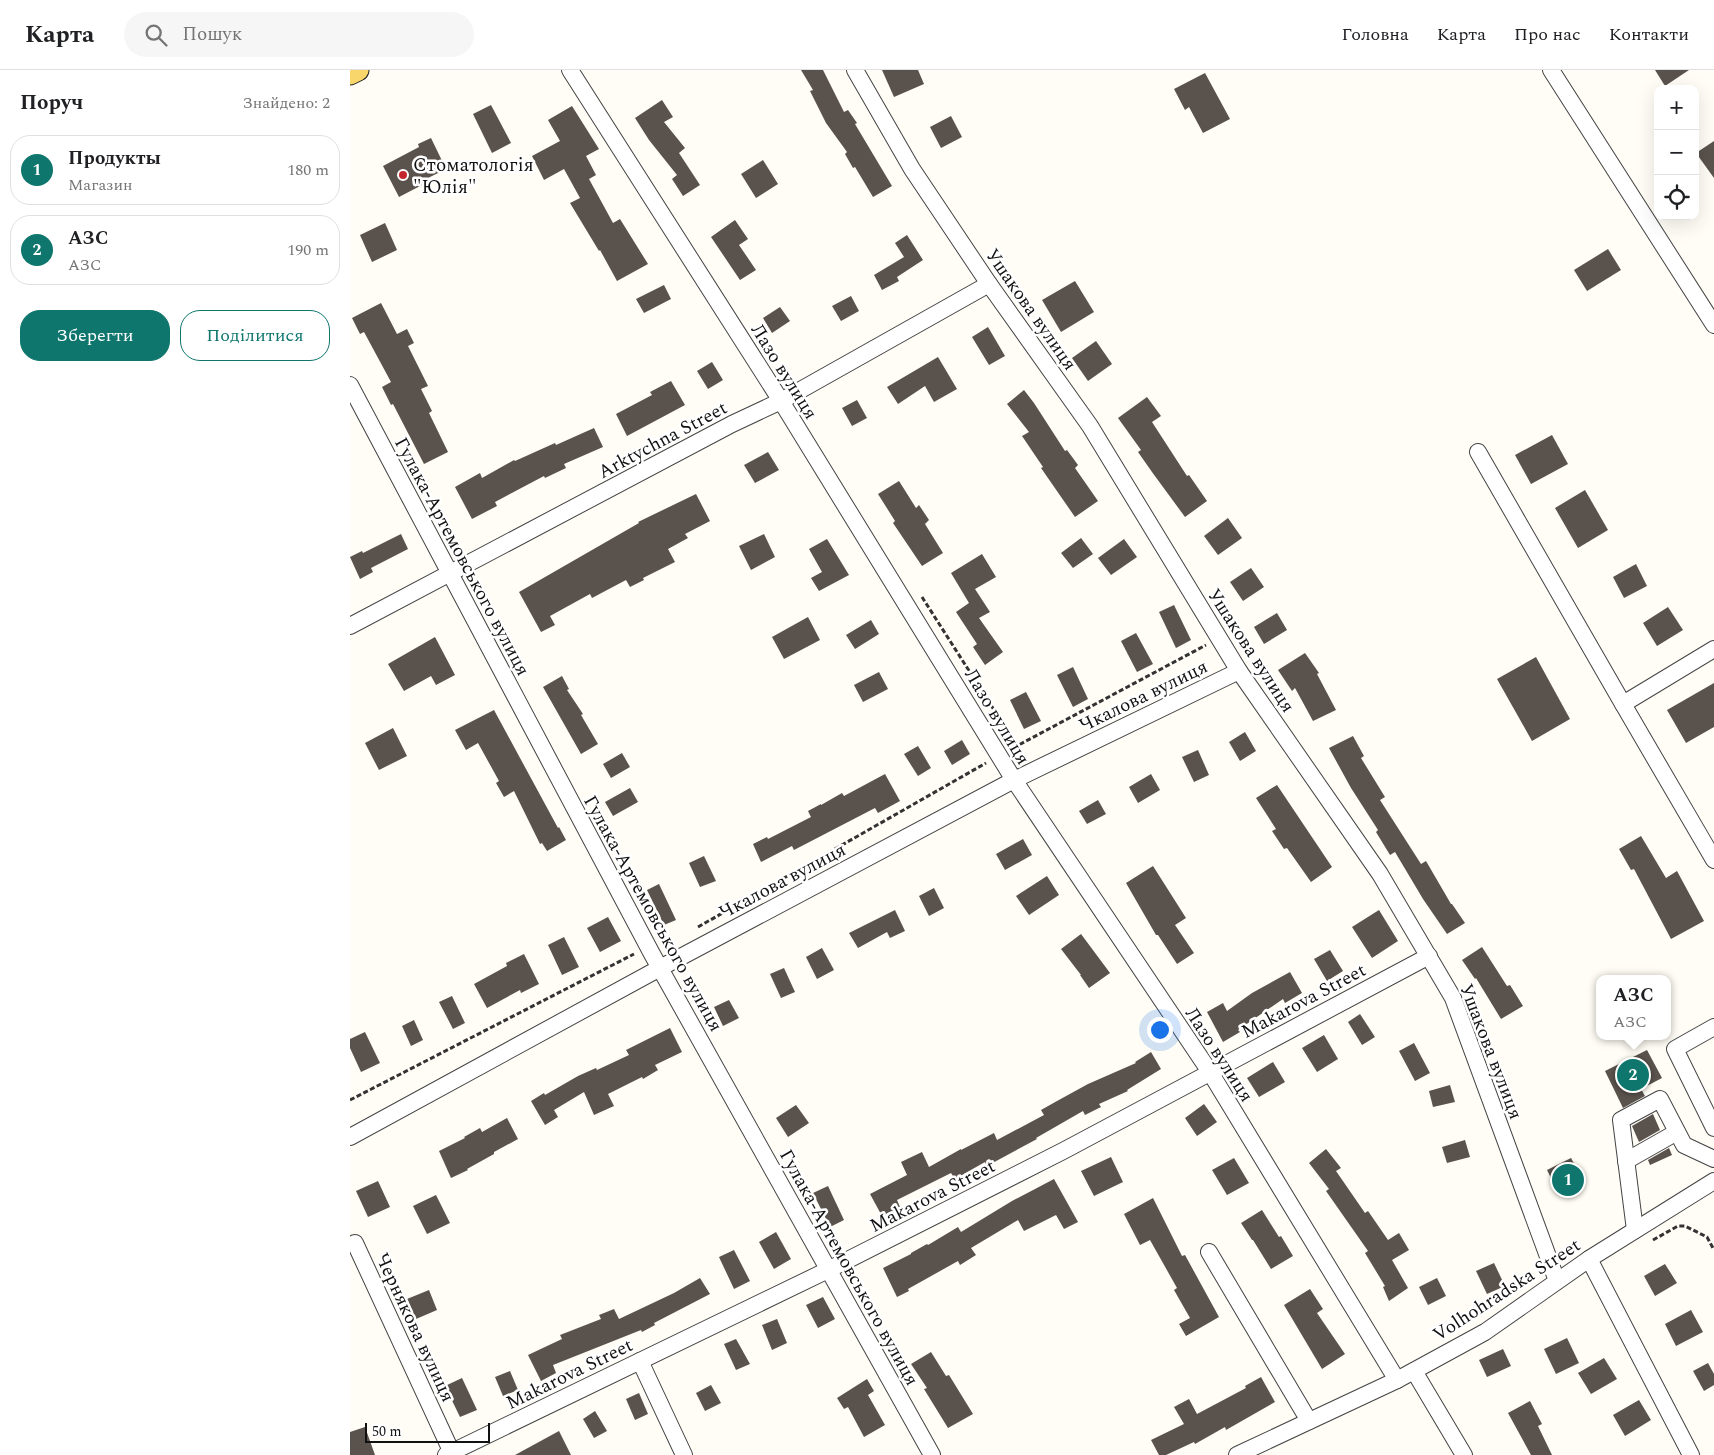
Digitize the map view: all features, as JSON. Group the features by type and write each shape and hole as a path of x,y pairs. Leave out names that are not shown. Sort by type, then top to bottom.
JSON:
{"main road":[{"path":"350,74 358,70"}],"street":[{"name":"Лазо вулиця","path":"570,70 781,402 1014,780 1210,1072 1397,1380"},
{"name":"Ушакова вулиця","path":"855,70 912,169 989,284 1090,426 1239,671 1380,874 1429,956 1453,998 1557,1281"},
{"path":"1551,70 1714,324"},
{"name":"Arktychna Street","path":"350,626 732,424 781,402 989,284"},
{"name":"Гулака-Артемовського вулиця","path":"350,385 648,946 932,1455"},
{"path":"1478,452 1714,860"},
{"path":"1623,704 1714,649"},
{"name":"Чкалова вулиця","path":"350,1137 660,968 1014,780 1239,671"},
{"name":"Makarova Street","path":"450,1454 828,1270 1063,1151 1429,956"},
{"path":"1714,1027 1675,1049 1714,1128"},
{"path":"1635,1230 1621,1120 1660,1099 1684,1144 1714,1159"},
{"path":"1626,1160 1677,1132"},
{"name":"Volhohradska Street","path":"1237,1455 1397,1380 1485,1332 1589,1259 1712,1186"},
{"name":"Чернякова вулиця","path":"354,1243 450,1454"},
{"path":"1210,1252 1309,1421"},
{"path":"1589,1259 1691,1455"},
{"path":"640,1361 684,1455"},
{"path":"1414,1371 1464,1455"}],"path":[{"path":"694,930 1000,755 1219,638"},
{"path":"350,1100 648,946"},
{"path":"1645,1245 1678,1226 1685,1226 1707,1237 1714,1250"}],"building":[{"path":"801,70 823,70 844,112 848,110 857,123 855,124 892,186 873,197 855,167 853,168 845,154 847,152 826,123 810,91 813,90"},
{"path":"882,70 918,70 924,84 894,97"},
{"path":"1655,70 1689,70 1666,85 1664,85"},
{"path":"1205,73 1230,119 1203,133 1189,107 1185,110 1174,89"},
{"path":"662,100 673,117 664,122 685,148 679,153 700,185 683,196 672,179 677,175 649,140 635,118"},
{"path":"491,105 511,143 492,153 473,114"},
{"path":"572,106 599,149 586,156 596,175 589,179 613,223 620,219 648,264 617,281 570,203 580,198 564,169 544,180 532,156 560,141 548,120"},
{"path":"951,116 962,137 941,148 930,127"},
{"path":"431,138 446,169 422,181 424,184 399,197 383,166 419,147 418,144"},
{"path":"1714,141 1714,178 1699,157 1699,151"},
{"path":"763,160 778,184 756,198 741,174"},
{"path":"735,220 748,239 739,245 756,270 740,280 711,237"},
{"path":"385,223 397,250 372,262 360,235"},
{"path":"907,235 923,260 897,277 899,281 882,290 874,275 904,257 895,243"},
{"path":"1608,249 1621,270 1587,291 1574,270"},
{"path":"1075,281 1094,312 1061,332 1042,300"},
{"path":"664,285 671,299 644,313 636,299"},
{"path":"851,296 859,311 841,321 832,306"},
{"path":"381,303 397,334 407,329 414,343 408,346 428,386 421,389 432,411 429,413 448,452 424,464 393,404 391,405 382,387 391,382 364,332 360,334 352,318"},
{"path":"780,307 790,321 772,333 763,318"},
{"path":"988,327 1005,356 989,365 972,337"},
{"path":"1096,341 1112,364 1088,381 1072,358"},
{"path":"938,357 957,389 934,402 925,386 898,404 887,387"},
{"path":"712,362 723,380 708,389 697,371"},
{"path":"671,381 685,405 627,436 616,414 652,395 650,392"},
{"path":"1024,390 1065,451 1067,450 1078,465 1075,468 1098,501 1075,517 1041,468 1043,467 1022,436 1029,432 1007,404"},
{"path":"1147,397 1161,416 1152,422 1187,476 1189,475 1207,501 1185,517 1138,452 1141,450 1118,418"},
{"path":"857,400 867,418 852,426 842,408"},
{"path":"594,428 603,447 564,464 566,468 545,478 544,476 495,502 497,506 472,519 455,487 480,473 482,478 514,460 555,443 556,445"},
{"path":"1552,435 1568,464 1531,484 1515,455"},
{"path":"768,452 779,470 755,483 744,465"},
{"path":"899,481 916,508 919,505 929,520 925,524 943,553 922,566 893,523 895,521 878,494"},
{"path":"1585,490 1608,530 1578,548 1555,508"},
{"path":"696,494 710,521 685,534 688,538 668,549 675,562 643,578 644,580 630,587 626,580 592,598 590,594 550,616 555,625 541,632 519,592 638,522"},
{"path":"1228,518 1242,538 1218,555 1204,536"},
{"path":"401,534 408,549 371,568 373,572 360,579 350,557 362,551 363,553"},
{"path":"764,534 775,557 751,570 739,546"},
{"path":"1081,538 1093,554 1073,568 1061,553"},
{"path":"827,539 849,575 819,591 811,578 822,572 809,549"},
{"path":"1124,539 1137,557 1111,575 1098,558"},
{"path":"982,554 996,577 975,589 990,612 979,618 1003,652 985,665 973,647 977,644 956,612 969,603 951,573"},
{"path":"1636,564 1647,586 1624,598 1613,577"},
{"path":"1251,568 1264,587 1243,601 1230,582"},
{"path":"1174,605 1191,640 1176,648 1159,612"},
{"path":"1668,607 1683,630 1657,646 1643,623"},
{"path":"1277,613 1287,630 1264,644 1254,627"},
{"path":"808,617 820,640 784,659 772,637"},
{"path":"871,620 879,634 855,649 846,635"},
{"path":"1136,633 1153,664 1137,672 1121,641"},
{"path":"435,637 455,675 436,685 431,676 404,691 388,664"},
{"path":"1305,653 1319,673 1317,674 1336,710 1313,721 1295,688 1292,691 1278,670"},
{"path":"1536,657 1570,719 1532,741 1497,679"},
{"path":"1073,667 1088,699 1073,707 1057,675"},
{"path":"879,672 888,689 863,702 854,685"},
{"path":"562,676 569,689 567,690 583,714 581,715 598,744 581,754 543,687"},
{"path":"1714,683 1714,727 1686,743 1667,710"},
{"path":"1026,692 1041,721 1024,729 1010,700"},
{"path":"494,710 566,840 547,851 542,843 540,844 514,791 504,797 496,783 499,781 478,743 466,750 455,730"},
{"path":"393,728 407,756 379,770 365,743"},
{"path":"1245,732 1256,751 1240,761 1229,742"},
{"path":"1353,736 1364,756 1361,758 1385,797 1380,800 1421,864 1426,861 1451,904 1465,923 1447,934 1423,899 1395,852 1390,855 1376,832 1378,830 1351,788 1329,748"},
{"path":"962,740 970,754 952,765 944,751"},
{"path":"918,746 931,768 918,776 904,754"},
{"path":"1198,750 1209,775 1194,782 1182,757"},
{"path":"622,753 630,767 611,778 603,764"},
{"path":"885,774 900,801 878,813 875,808 794,850 792,846 761,862 753,844 767,837 768,839 811,817 808,811 821,804 842,793 844,796"},
{"path":"1151,774 1160,790 1138,803 1129,787"},
{"path":"1277,785 1332,867 1311,882 1287,848 1284,849 1272,831 1276,829 1256,798"},
{"path":"630,788 638,802 613,816 605,802"},
{"path":"1098,800 1106,814 1087,824 1079,811"},
{"path":"1641,836 1666,878 1677,871 1704,921 1671,939 1634,869 1631,870 1619,849"},
{"path":"1023,839 1032,855 1005,870 996,854"},
{"path":"704,856 716,881 700,887 689,863"},
{"path":"1153,866 1186,918 1175,925 1194,953 1177,964 1158,935 1156,935 1126,883"},
{"path":"1047,876 1059,895 1029,915 1016,896"},
{"path":"659,884 676,920 664,925 647,890"},
{"path":"934,888 944,908 929,916 919,896"},
{"path":"895,910 905,931 890,938 887,932 858,948 849,933"},
{"path":"1379,910 1398,941 1372,958 1352,927"},
{"path":"608,917 621,941 600,952 587,928"},
{"path":"1081,934 1110,973 1089,988 1061,949"},
{"path":"564,937 579,967 562,975 548,945"},
{"path":"1482,947 1507,986 1510,985 1523,1006 1501,1019 1476,978 1462,960"},
{"path":"822,948 834,970 817,979 806,957"},
{"path":"1330,950 1343,971 1327,981 1314,959"},
{"path":"524,954 539,984 521,993 520,990 487,1008 474,984 507,966 506,963"},
{"path":"784,968 795,992 781,998 770,974"},
{"path":"1290,972 1302,993 1285,1003 1283,999 1238,1030 1240,1032 1223,1042 1207,1012 1223,1003 1227,1011 1252,993"},
{"path":"452,996 465,1023 453,1029 439,1002"},
{"path":"729,1000 739,1018 723,1026 714,1007"},
{"path":"1360,1014 1375,1037 1362,1045 1348,1022"},
{"path":"414,1020 423,1040 411,1046 402,1026"},
{"path":"670,1028 682,1052 655,1065 658,1070 643,1079 642,1077 608,1094 614,1106 594,1115 584,1092 554,1110 558,1117 545,1125 531,1101 578,1076 596,1068 597,1070 629,1055 626,1050"},
{"path":"365,1032 380,1063 361,1072 350,1048 350,1039"},
{"path":"1324,1035 1338,1059 1317,1072 1302,1048"},
{"path":"1414,1043 1430,1073 1415,1081 1399,1051"},
{"path":"1647,1050 1662,1078 1641,1089 1645,1096 1623,1108 1605,1071"},
{"path":"1151,1052 1161,1069 1128,1091 1099,1104 1101,1107 1085,1115 1083,1111 987,1166 985,1162 955,1179 951,1173 897,1200 900,1207 882,1216 870,1194 907,1175 901,1162 922,1152 929,1167 994,1133 997,1140 1044,1115 1041,1110 1088,1084 1136,1063"},
{"path":"1273,1062 1285,1082 1259,1097 1247,1078"},
{"path":"1450,1085 1455,1102 1433,1107 1429,1091"},
{"path":"1204,1104 1217,1122 1197,1136 1185,1118"},
{"path":"796,1105 809,1123 788,1137 776,1118"},
{"path":"1653,1114 1660,1130 1639,1142 1632,1126"},
{"path":"507,1118 518,1139 494,1152 494,1154 468,1170 451,1178 439,1151 480,1128 482,1132"},
{"path":"1465,1140 1470,1157 1447,1163 1442,1147"},
{"path":"1669,1148 1672,1155 1650,1165 1648,1160"},
{"path":"1326,1149 1341,1168 1336,1171 1365,1213 1368,1211 1388,1240 1399,1233 1409,1250 1392,1260 1408,1288 1389,1301 1383,1287 1385,1286 1365,1253 1368,1251 1326,1191 1329,1189 1309,1163"},
{"path":"1111,1157 1123,1182 1094,1196 1081,1171"},
{"path":"1234,1158 1249,1183 1227,1195 1212,1170"},
{"path":"1571,1158 1584,1182 1559,1194 1547,1170"},
{"path":"1054,1179 1078,1222 1064,1229 1056,1215 1024,1231 1018,1220 971,1248 976,1255 960,1265 958,1261 897,1297 883,1268 958,1227 961,1232 1012,1201"},
{"path":"378,1181 390,1207 368,1217 356,1191"},
{"path":"828,1186 844,1220 830,1227 813,1193"},
{"path":"436,1195 450,1223 427,1234 413,1206"},
{"path":"1153,1198 1182,1256 1185,1255 1219,1317 1186,1336 1179,1324 1190,1318 1174,1290 1177,1288 1150,1240 1140,1245 1124,1214"},
{"path":"1262,1210 1293,1256 1271,1269 1241,1223"},
{"path":"776,1232 791,1259 774,1269 759,1242"},
{"path":"734,1250 750,1281 734,1289 719,1257"},
{"path":"1494,1263 1505,1286 1487,1294 1476,1271"},
{"path":"1665,1264 1677,1283 1655,1296 1644,1276"},
{"path":"700,1278 710,1294 654,1323 655,1325 642,1332 641,1330 553,1365 556,1373 541,1381 528,1355 562,1339 560,1335 601,1319 599,1315 614,1309 619,1319 674,1293"},
{"path":"1437,1278 1446,1296 1428,1305 1419,1287"},
{"path":"1310,1289 1323,1309 1317,1313 1345,1354 1322,1369 1284,1305"},
{"path":"429,1290 437,1310 416,1319 407,1299"},
{"path":"823,1297 835,1319 818,1328 806,1305"},
{"path":"1691,1310 1703,1332 1676,1346 1665,1324"},
{"path":"777,1319 787,1343 772,1350 762,1325"},
{"path":"1567,1338 1579,1363 1556,1374 1544,1349"},
{"path":"736,1339 750,1364 736,1370 724,1344"},
{"path":"1503,1349 1511,1366 1487,1377 1479,1360"},
{"path":"931,1352 946,1376 949,1375 973,1414 948,1428 924,1389 927,1388 911,1364"},
{"path":"1604,1358 1617,1379 1591,1394 1578,1373"},
{"path":"1708,1363 1714,1374 1714,1385 1704,1391 1693,1371"},
{"path":"510,1371 518,1390 503,1396 495,1377"},
{"path":"1261,1377 1275,1402 1226,1430 1225,1427 1195,1444 1194,1442 1166,1455 1159,1455 1151,1440 1184,1424 1174,1407 1189,1399 1197,1414 1246,1388 1245,1386"},
{"path":"462,1378 477,1410 460,1417 445,1386"},
{"path":"867,1379 874,1391 868,1395 885,1425 864,1437 848,1407 844,1409 837,1398"},
{"path":"711,1385 721,1403 705,1411 696,1393"},
{"path":"639,1393 648,1414 635,1420 626,1399"},
{"path":"1639,1400 1651,1420 1625,1436 1613,1415"},
{"path":"1530,1401 1542,1424 1538,1426 1552,1455 1531,1455 1508,1413"},
{"path":"595,1411 607,1431 594,1438 583,1419"},
{"path":"365,1427 375,1455 350,1455 350,1432"},
{"path":"559,1431 571,1455 515,1455"}],"place":[{"name":"Стоматологія \"Юлія\"","path":"403,175"},
{"name":"АЗС","path":"1633,1075"},
{"name":"Продукты","path":"1568,1180"}]}
